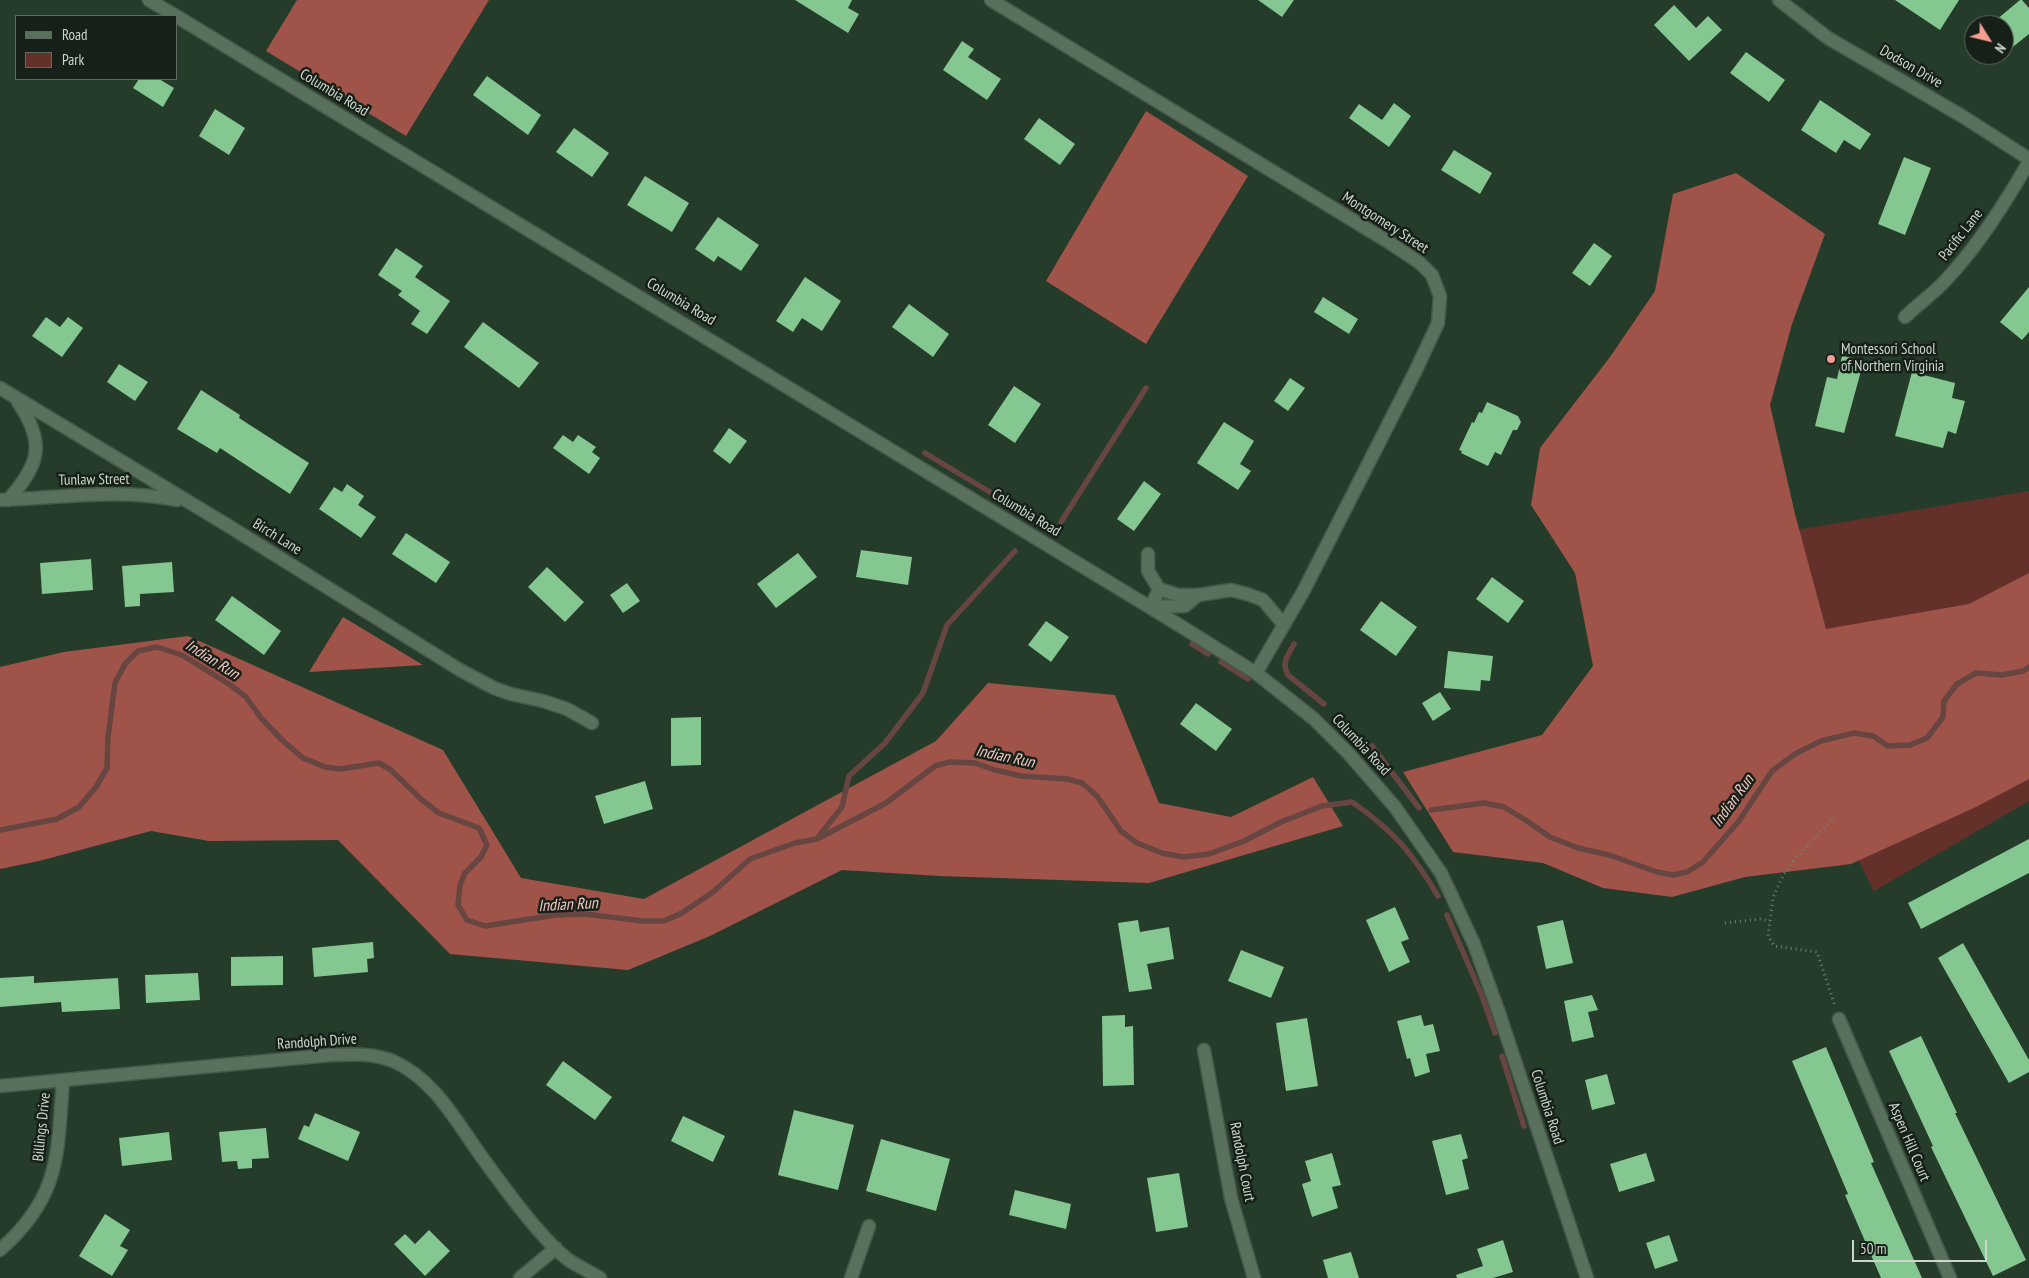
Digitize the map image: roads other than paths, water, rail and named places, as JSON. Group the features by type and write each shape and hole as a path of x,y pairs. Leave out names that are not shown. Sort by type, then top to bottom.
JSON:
{"street":[{"name":"Columbia Road","path":"149,0 174,15"},
{"name":"Montgomery Street","path":"991,0 1387,241 1420,263 1432,275 1437,284 1440,296 1438,323 1312,574 1256,673"},
{"name":"Dodson Drive","path":"1779,0 1828,38 1962,116 2029,161"},
{"name":"Columbia Road","path":"178,17 1151,607 1256,673 1314,719 1350,754 1395,807 1441,873 1474,944 1498,1010 1587,1278"},
{"name":"Pacific Lane","path":"1905,317 1943,283 1972,251 1996,216 2029,161"},
{"name":"Birch Lane","path":"0,388 460,670 494,688 567,709 592,723"},
{"path":"4,500 21,485 32,466 36,451 35,434 30,419 16,398"},
{"name":"Tunlaw Street","path":"4,500 104,494 157,496 187,502"},
{"path":"1148,554 1148,571 1159,589 1178,595 1198,595 1231,590 1247,594 1262,600 1284,625"},
{"path":"1159,589 1151,607 1185,606 1198,595"},
{"name":"Aspen Hill Court","path":"1839,1019 1950,1278"},
{"name":"Randolph Court","path":"1204,1050 1232,1198 1254,1278"},
{"name":"Randolph Drive","path":"0,1086 330,1055 374,1056 392,1061 424,1081 440,1098 513,1198 556,1248 570,1260 600,1278"},
{"name":"Billings Drive","path":"0,1250 32,1217 46,1193 55,1167 63,1080"},
{"path":"851,1278 869,1226"},
{"path":"520,1278 556,1248"}],"waterway":[{"path":"1061,522 1146,388"},
{"path":"925,453 1003,500"},
{"path":"1033,520 1048,530"},
{"path":"819,836 842,807 849,776 885,743 923,693 947,625 1015,551"},
{"path":"1192,644 1208,654"},
{"path":"1294,644 1285,663 1286,671 1288,675 1324,704"},
{"name":"Indian Run","path":"0,830 57,819 79,807 96,787 107,768 108,737 115,683 125,664 138,651 157,647 182,655 232,686 246,697 261,718 282,740 303,758 325,767 340,769 379,763 391,770 422,800 439,813 479,828 487,845 481,857 465,873 460,885 458,905 467,920 485,926 556,915 585,914 643,921 664,921 682,913 713,892 750,859 795,843 817,839 886,803 935,766 950,762 975,763 1021,776 1067,779 1082,783 1097,796 1121,831 1137,843 1162,853 1183,857 1209,854 1244,841 1281,822 1322,806 1352,802 1391,833 1420,867 1438,896"},
{"path":"1221,662 1248,679"},
{"name":"Indian Run","path":"1431,810 1484,803 1504,807 1550,837 1578,848 1609,855 1657,872 1673,875 1687,872 1703,862 1739,821 1772,771 1795,754 1821,741 1854,733 1873,736 1888,746 1910,745 1927,738 1943,717 1944,701 1957,684 1976,673 2002,675 2023,671 2029,667"},
{"path":"1372,746 1419,808"},
{"path":"1447,915 1482,996 1495,1033"},
{"path":"1502,1056 1524,1126"}],"place":[{"name":"Montessori School of Northern Virginia","path":"1831,359"}]}
